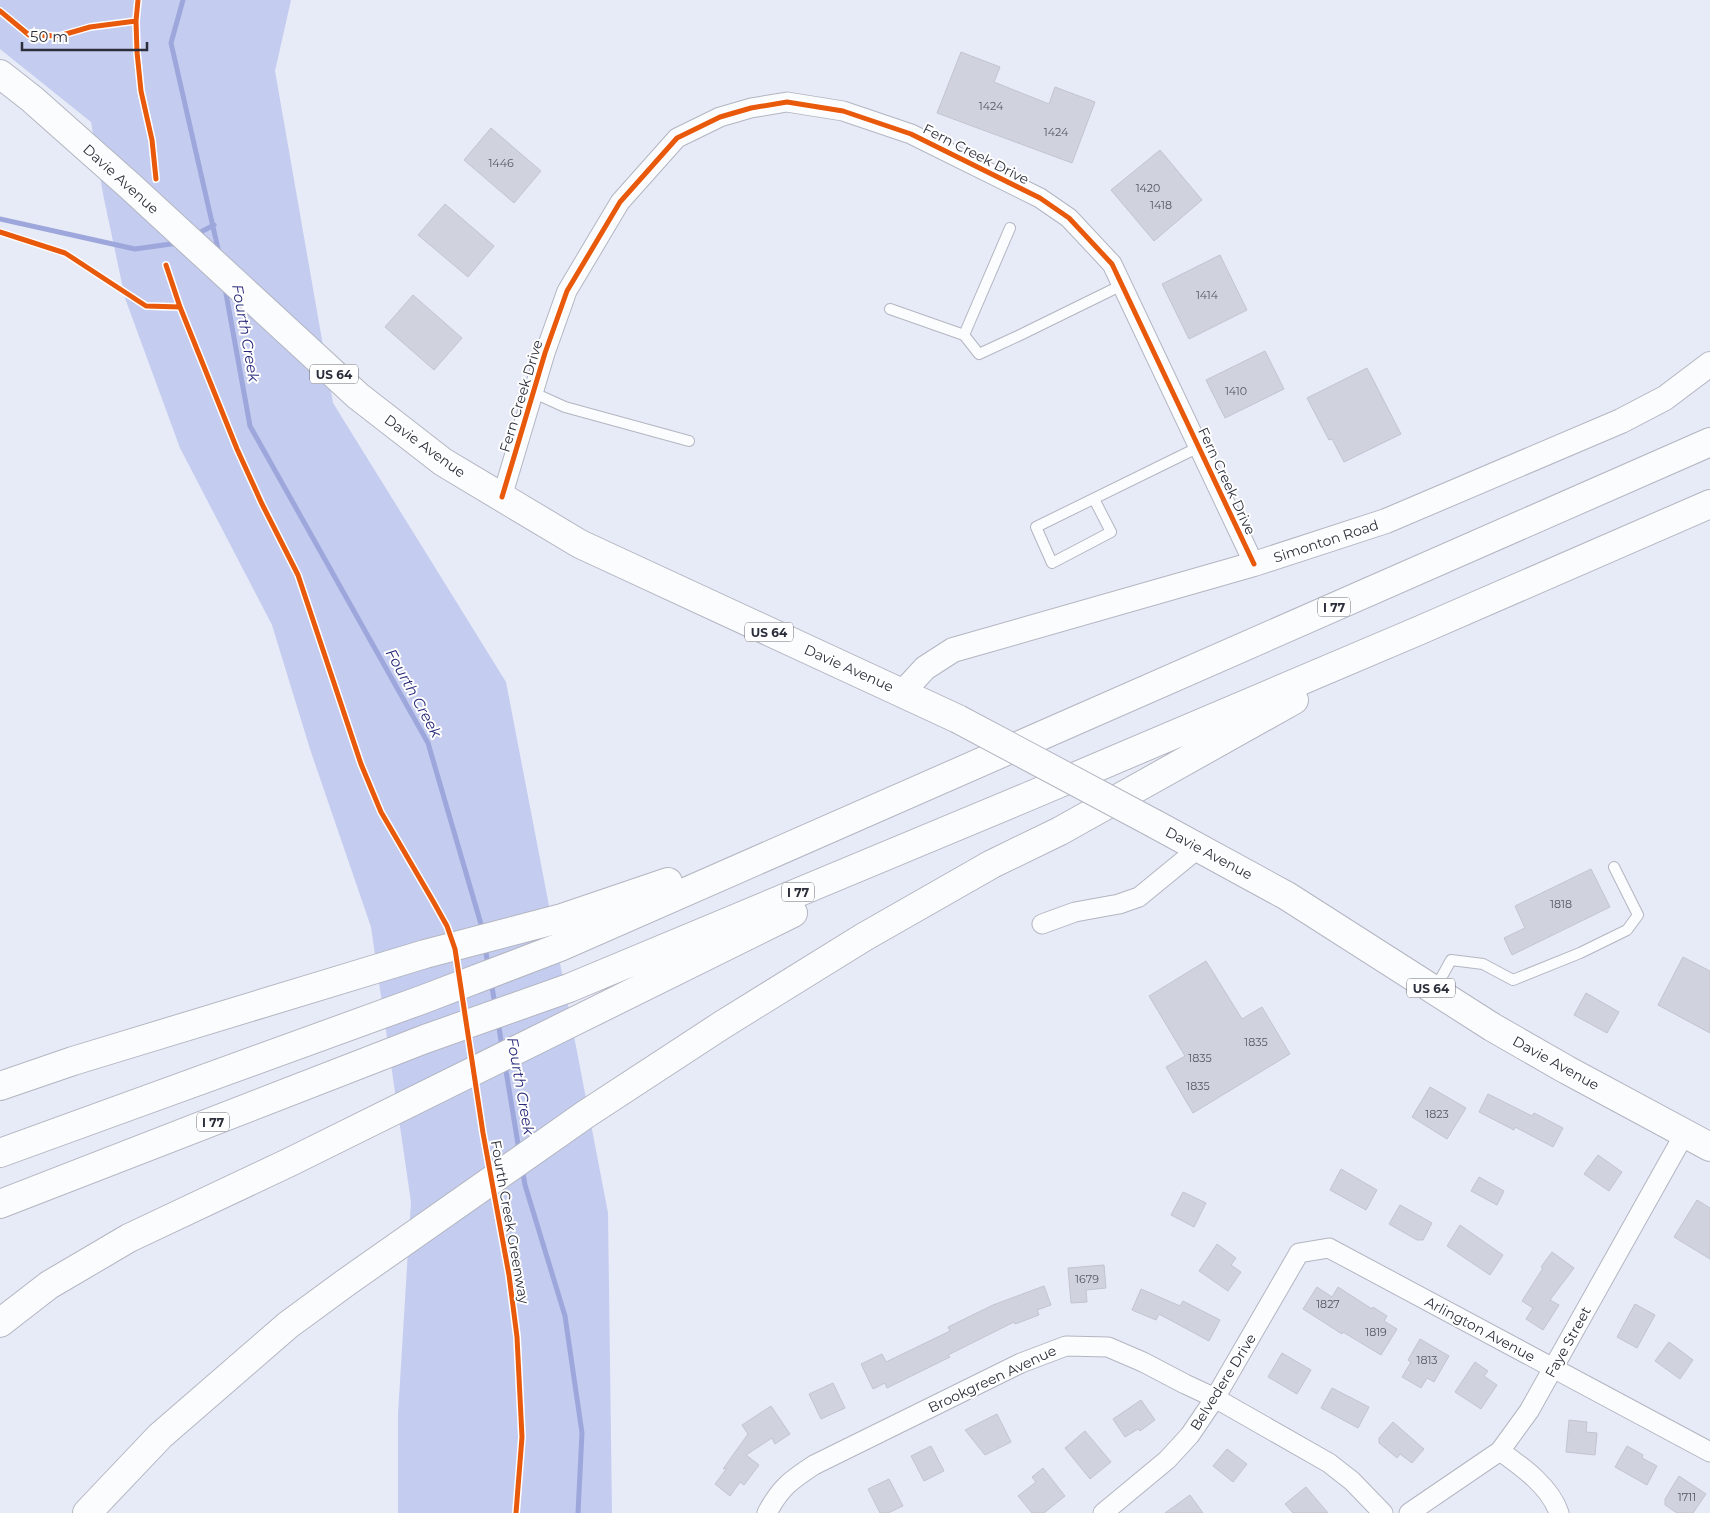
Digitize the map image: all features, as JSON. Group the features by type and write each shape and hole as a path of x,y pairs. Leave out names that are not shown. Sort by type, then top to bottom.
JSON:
{"main road":[{"name":"Davie Avenue","path":"0,74 32,98 130,186 358,396 443,462 580,544 903,692 958,719 1200,847 1287,896 1492,1027 1567,1070 1710,1146"},
{"name":"I 77","path":"0,1153 424,999 560,947 1710,442"},
{"name":"I 77","path":"0,1204 425,1039 569,988 1027,797 1418,631 1710,504"},
{"path":"87,1513 160,1436 288,1325 348,1280 586,1114 722,1025 864,937 992,864 1060,831 1418,631"},
{"path":"0,1323 49,1285 129,1238 290,1162 1027,797"},
{"path":"0,1086 73,1061 425,954 562,918 822,832"},
{"path":"0,1079 73,1061"}],"street":[{"name":"Fern Creek Drive","path":"502,497 545,353 567,291 620,202 677,138 720,116 787,102 843,111 911,134 1040,198 1069,218 1112,264 1254,564"},
{"name":"Simonton Road","path":"903,692 925,668 953,650 1254,564 1386,521 1621,421 1665,398 1710,364"},
{"path":"1042,924 1074,912 1119,904 1139,897 1200,847"},
{"name":"Faye Street","path":"1409,1513 1500,1451 1529,1411 1685,1133"},
{"name":"Arlington Avenue","path":"1299,1253 1330,1248 1710,1452"},
{"name":"Belvedere Drive","path":"1103,1513 1167,1460 1190,1435 1215,1398 1299,1253"},
{"name":"Brookgreen Avenue","path":"767,1513 776,1496 790,1480 814,1464 1021,1363 1066,1346 1108,1347 1143,1362 1215,1398 1329,1463 1352,1481 1383,1513"},
{"path":"1500,1451 1533,1477 1546,1492 1558,1513"}],"lane":[{"path":"964,335 1010,228"},
{"path":"890,309 964,335 979,354 1122,286"},
{"path":"534,393 565,407 689,441"},
{"path":"1094,499 1110,532 1052,563 1036,527 1199,447"},
{"path":"1434,990 1451,960 1483,964 1513,980 1580,953 1627,930 1638,915 1614,867"}],"shaded area":[{"path":"0,0 291,0 275,71 333,403 506,682 608,1213 612,1513 398,1513 398,1414 411,1202 371,927 310,749 272,625 180,448 125,298 103,194 91,122 0,49"}],"building":[{"path":"961,52 1000,67 994,82 1049,104 1055,87 1095,102 1072,163 937,113"},
{"path":"491,128 541,171 514,203 464,160"},
{"path":"1160,150 1202,200 1154,241 1111,190"},
{"path":"445,204 494,246 468,277 418,235"},
{"path":"1220,255 1247,310 1189,339 1162,284"},
{"path":"413,295 462,338 434,370 385,327"},
{"path":"1265,351 1284,389 1225,418 1206,380"},
{"path":"1367,368 1401,434 1344,462 1332,439 1329,440 1307,398"},
{"path":"1591,869 1610,907 1512,955 1504,938 1525,928 1515,906"},
{"path":"1683,957 1710,971 1710,1033 1658,1005"},
{"path":"1206,961 1242,1019 1262,1007 1290,1054 1193,1113 1166,1067 1185,1056 1149,996"},
{"path":"1586,993 1619,1012 1607,1033 1574,1015"},
{"path":"1430,1087 1466,1108 1447,1139 1412,1117"},
{"path":"1488,1094 1532,1116 1534,1113 1563,1128 1553,1147 1515,1127 1514,1130 1479,1112"},
{"path":"1598,1155 1622,1172 1609,1191 1584,1174"},
{"path":"1341,1169 1377,1190 1366,1210 1330,1190"},
{"path":"1479,1177 1504,1191 1497,1205 1471,1191"},
{"path":"1183,1192 1206,1203 1194,1227 1171,1215"},
{"path":"1697,1200 1710,1208 1710,1259 1674,1237"},
{"path":"1400,1205 1432,1223 1423,1240 1417,1240 1389,1224"},
{"path":"1460,1225 1503,1255 1490,1275 1447,1246"},
{"path":"1217,1244 1236,1258 1231,1265 1241,1272 1228,1291 1199,1271"},
{"path":"1552,1252 1574,1268 1550,1300 1559,1305 1543,1330 1526,1319 1533,1308 1522,1301 1543,1268 1541,1267"},
{"path":"1104,1265 1106,1288 1086,1290 1087,1302 1071,1303 1068,1268"},
{"path":"1044,1286 1051,1305 1037,1310 1039,1315 1015,1324 1014,1322 948,1355 950,1357 887,1388 885,1383 873,1389 861,1364 882,1354 886,1362 950,1331 948,1327 993,1305"},
{"path":"1317,1287 1332,1297 1338,1287 1372,1309 1373,1307 1387,1316 1384,1321 1397,1329 1381,1355 1343,1332 1342,1334 1303,1309"},
{"path":"1141,1289 1180,1306 1183,1301 1220,1320 1209,1341 1159,1314 1156,1320 1132,1310"},
{"path":"1635,1304 1655,1315 1637,1348 1617,1337"},
{"path":"1420,1339 1449,1356 1434,1382 1427,1378 1421,1388 1402,1377 1411,1362 1408,1360"},
{"path":"1669,1342 1693,1360 1680,1379 1655,1361"},
{"path":"1282,1353 1311,1370 1297,1394 1268,1377"},
{"path":"1475,1362 1488,1371 1484,1376 1497,1385 1481,1409 1455,1392"},
{"path":"833,1383 845,1408 821,1419 809,1394"},
{"path":"1332,1388 1369,1407 1358,1428 1321,1408"},
{"path":"1141,1400 1155,1420 1140,1431 1138,1429 1125,1437 1113,1419"},
{"path":"771,1406 790,1434 775,1444 772,1438 746,1455 759,1465 744,1485 740,1482 730,1496 715,1484 727,1468 723,1469 748,1434 742,1425"},
{"path":"997,1414 1011,1442 985,1455 965,1430"},
{"path":"1569,1420 1587,1422 1586,1432 1597,1433 1595,1455 1566,1452"},
{"path":"1393,1422 1424,1449 1412,1463 1400,1454 1397,1458 1379,1443 1379,1438"},
{"path":"1085,1431 1111,1462 1090,1479 1065,1448"},
{"path":"931,1446 944,1471 924,1481 911,1456"},
{"path":"1627,1446 1643,1455 1642,1458 1657,1466 1647,1485 1615,1467"},
{"path":"1227,1449 1247,1464 1233,1482 1213,1466"},
{"path":"1043,1468 1065,1496 1044,1513 1032,1513 1018,1496 1036,1482 1032,1477"},
{"path":"1679,1476 1706,1494 1693,1513 1677,1513 1665,1505 1665,1499"},
{"path":"889,1479 903,1506 888,1513 880,1513 868,1489"},
{"path":"1306,1487 1328,1513 1293,1513 1285,1504"},
{"path":"1190,1495 1203,1513 1165,1513"}],"waterway":[{"name":"Fourth Creek","path":"183,0 171,43 219,253"},
{"path":"0,219 135,249 178,243"},
{"path":"195,235 214,225"},
{"name":"Fourth Creek","path":"225,288 250,426 428,743 483,931"},
{"name":"Fourth Creek","path":"485,947 488,965"},
{"name":"Fourth Creek","path":"491,981 495,1005"},
{"name":"Fourth Creek","path":"498,1021 502,1047"},
{"name":"Fourth Creek","path":"505,1065 519,1150"},
{"name":"Fourth Creek","path":"522,1168 525,1185 565,1316 582,1433 578,1513"}],"cycle path":[{"path":"138,0 136,21 137,52 141,91 152,140 156,179"},
{"path":"0,11 29,35 59,36 90,27 136,21"},
{"path":"502,497 545,353 567,291 620,202 677,138 720,117 751,108 787,102 843,111 911,134 1040,198 1069,218 1112,264 1254,564"},
{"path":"0,232 65,253 146,306 180,307"},
{"name":"Fourth Creek Greenway","path":"166,265 180,307 237,449 298,575 361,764 381,812 447,926 455,949 483,1133 509,1275 517,1337 522,1437 516,1513"}]}
